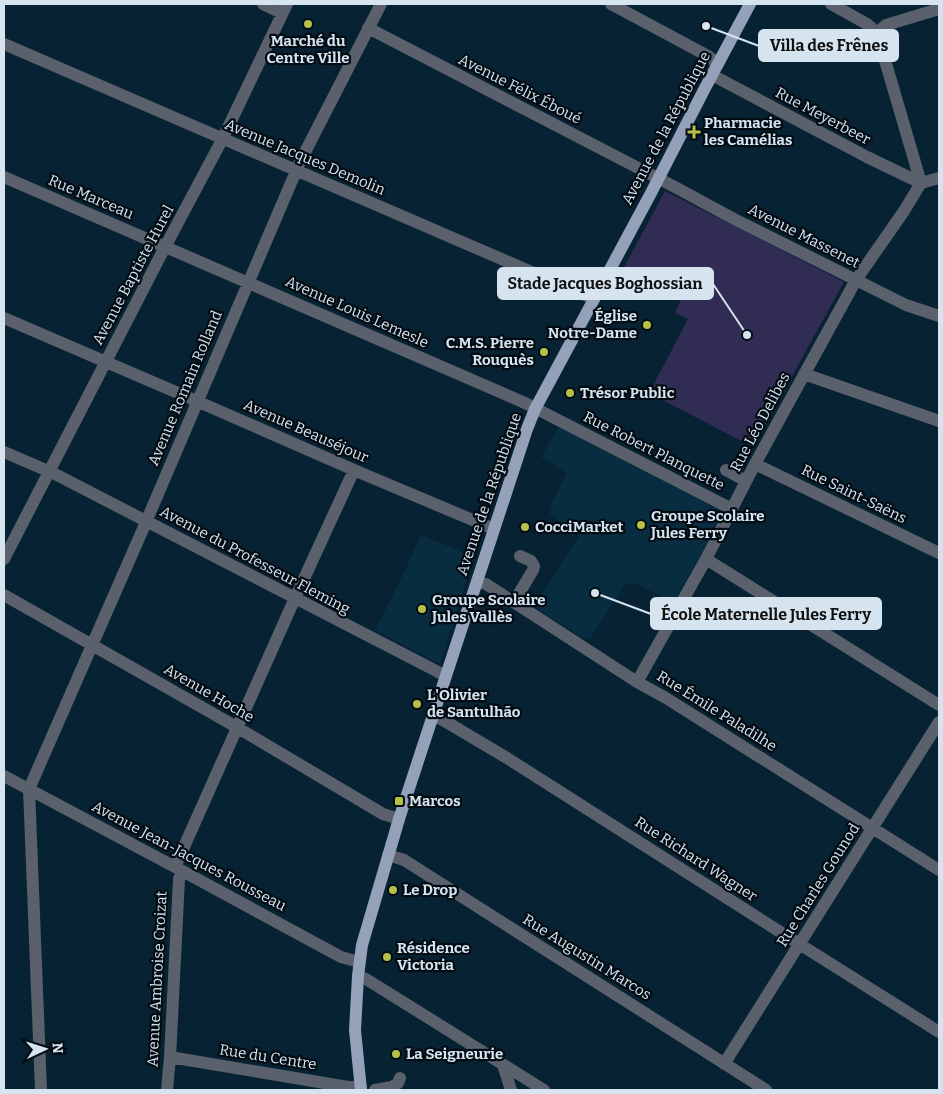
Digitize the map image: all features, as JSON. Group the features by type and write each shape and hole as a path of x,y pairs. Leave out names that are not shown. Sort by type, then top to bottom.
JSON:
{"main road":[{"name":"Avenue de la République","path":"361,1089 355,1030 359,962 362,944 399,819 526,429 750,4"}],"street":[{"path":"263,4 284,8"},
{"name":"Avenue Romain Rolland","path":"29,789 296,170 381,4"},
{"name":"Rue Meyerbeer","path":"611,4 703,54 715,69 865,161 921,183"},
{"path":"831,4 867,24 877,33 921,183 939,178"},
{"name":"Avenue Baptiste Hurel","path":"4,559 223,138 284,8"},
{"path":"877,33 886,25 939,9"},
{"name":"Avenue Félix Éboué","path":"368,28 658,178"},
{"name":"Avenue Jacques Demolin","path":"4,44 594,299"},
{"name":"Rue Marceau","path":"4,177 165,247"},
{"name":"Avenue Massenet","path":"658,178 736,220 906,305 939,316"},
{"name":"Rue Léo Delibes","path":"637,682 706,559 755,464 856,280 900,210 921,183"},
{"name":"Avenue Louis Lemesle","path":"165,247 500,392 535,409"},
{"name":"Avenue Beauséjour","path":"4,318 494,529"},
{"path":"804,374 939,421"},
{"name":"Rue Robert Planquette","path":"535,409 732,509"},
{"name":"Avenue du Professeur Fleming","path":"4,452 49,472 146,521 446,676"},
{"name":"Rue Saint-Saëns","path":"755,464 939,553"},
{"name":"Avenue Ambroise Croizat","path":"167,1090 179,869 237,728 354,470"},
{"path":"726,470 746,481"},
{"path":"514,602 534,566 531,561 520,556"},
{"path":"706,559 939,706"},
{"name":"Rue Émile Paladilhe","path":"476,582 486,584 637,682 666,698 939,870"},
{"name":"Avenue Hoche","path":"4,595 383,814 399,819"},
{"name":"Rue Richard Wagner","path":"433,716 507,758 939,1032"},
{"name":"Rue Charles Gounod","path":"724,1064 939,722"},
{"name":"Avenue Jean-Jacques Rousseau","path":"4,776 341,957 359,962"},
{"path":"29,789 41,1090"},
{"name":"Rue Augustin Marcos","path":"388,855 404,860 766,1090"},
{"path":"358,976 544,1090"},
{"name":"Rue du Centre","path":"170,1057 361,1089"},
{"path":"503,1065 511,1090"},
{"path":"375,1090 392,1087 398,1083 400,1078"}],"shaded area":[{"path":"665,191 844,282 753,447 649,393 688,319 675,313 682,297 624,267"},
{"name":"Groupe Scolaire Jules Ferry","path":"561,425 725,510 673,602 632,582 623,587 590,639 583,638 534,607 579,536 550,514 551,505 567,473 541,457"},
{"name":"Groupe Scolaire Jules Vallès","path":"421,535 474,557 440,663 375,630"}],"place":[{"name":"Marché du Centre Ville","path":"308,24"},
{"name":"Villa des Frênes","path":"706,26"},
{"name":"Pharmacie les Camélias","path":"694,132"},
{"name":"Église Notre-Dame","path":"647,325"},
{"name":"Stade Jacques Boghossian","path":"747,335"},
{"name":"C.M.S. Pierre Rouquès","path":"544,352"},
{"name":"Trésor Public","path":"570,393"},
{"name":"Groupe Scolaire Jules Ferry","path":"641,525"},
{"name":"CocciMarket","path":"525,527"},
{"name":"École Maternelle Jules Ferry","path":"595,593"},
{"name":"Groupe Scolaire Jules Vallès","path":"422,609"},
{"name":"L'Olivier de Santulhão","path":"417,704"},
{"name":"Marcos","path":"399,801"},
{"name":"Le Drop","path":"393,890"},
{"name":"Résidence Victoria","path":"387,957"},
{"name":"La Seigneurie","path":"396,1054"}]}
